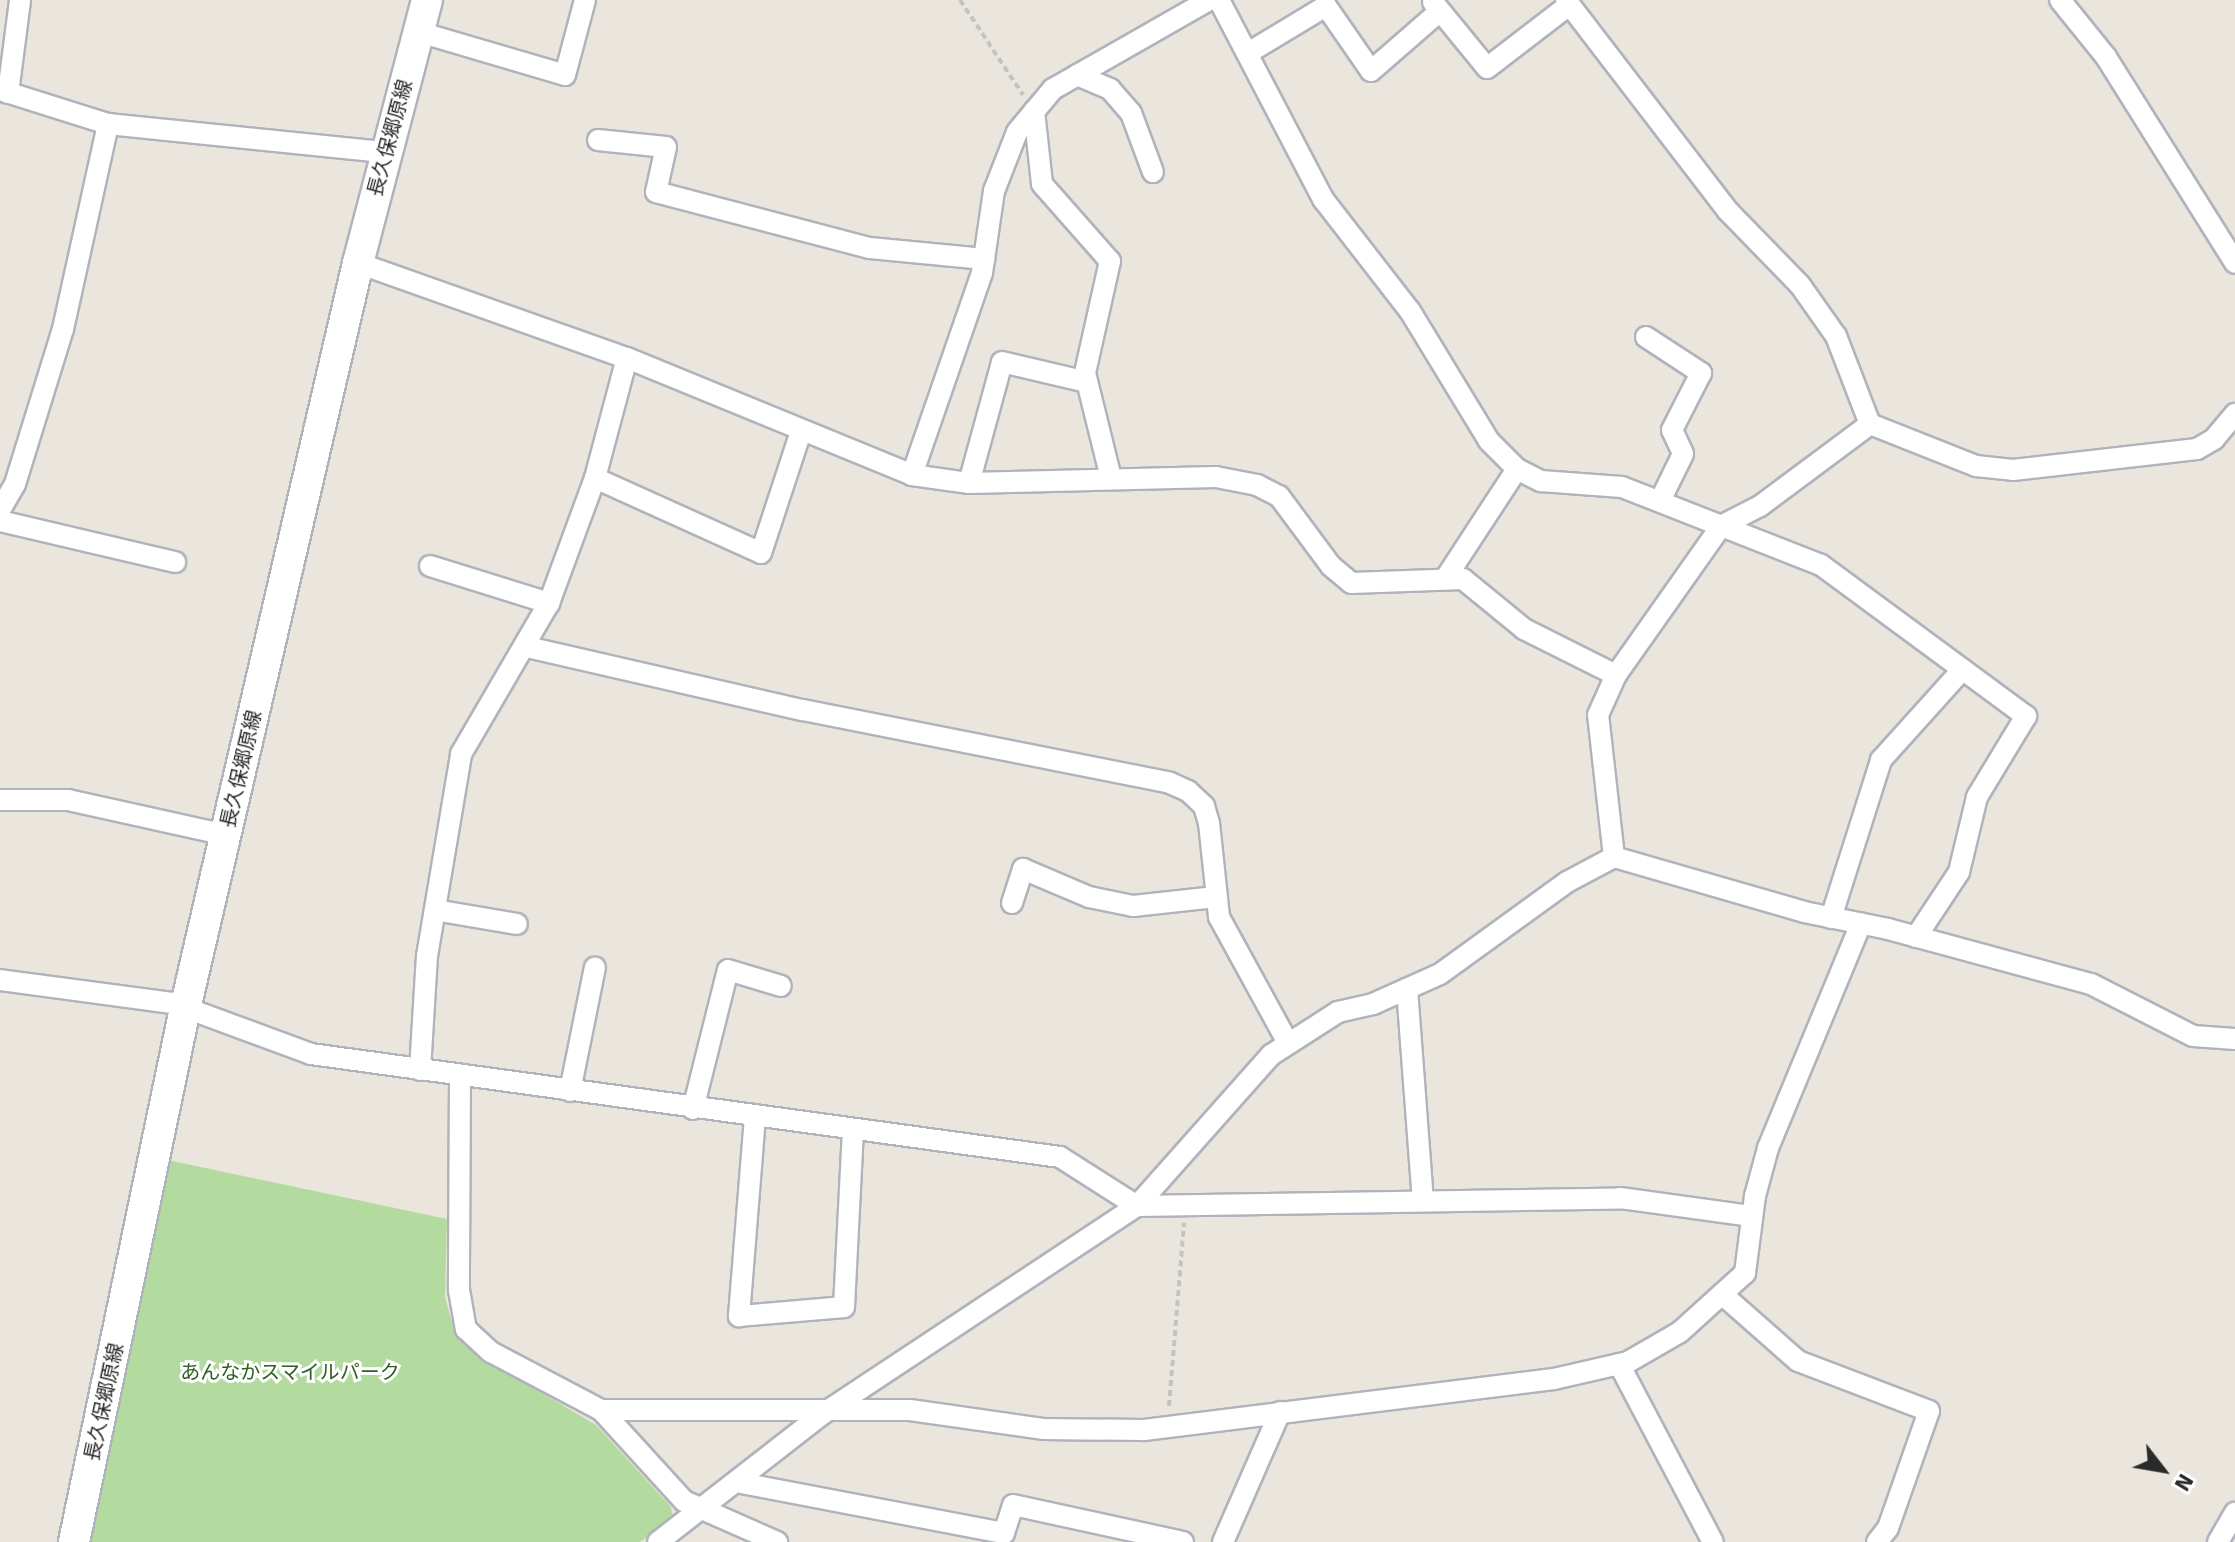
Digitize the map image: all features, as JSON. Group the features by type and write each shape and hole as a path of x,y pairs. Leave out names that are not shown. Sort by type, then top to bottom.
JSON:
{"main road":[{"name":"長久保郷原線","path":"74,1542 185,1009 358,263 427,0"}],"street":[{"path":"20,0 4,91 108,124 386,152"},
{"path":"419,32 565,75 585,0"},
{"path":"912,475 984,259 994,191 1017,132 1053,89 1209,0"},
{"path":"1219,0 1323,199 1410,311 1489,441 1517,469 1541,481 1622,487 1821,565 2026,716 1977,797 1959,872 1916,937"},
{"path":"2060,0 2106,57 2235,263"},
{"path":"1248,53 1326,6 1371,71 1436,5 1487,68 1568,2 1727,210 1800,285 1836,336 1870,424 1976,466 2013,470 2197,449 2214,439 2235,414"},
{"path":"1077,75 1110,89 1131,113 1153,172"},
{"path":"1034,111 1042,184 1110,261 1085,373 1111,478"},
{"path":"0,510 15,484 63,329 108,124"},
{"path":"598,140 666,147 656,192 870,248 984,259"},
{"path":"358,263 627,358 912,475 969,483 1216,477 1257,485 1279,496 1331,566 1351,583 1463,579 1524,629 1616,675"},
{"path":"1646,337 1701,373 1672,430 1683,454 1660,501"},
{"path":"420,1070 435,910 461,754 527,647 549,603 595,478 627,358"},
{"path":"969,483 1002,362 1087,382"},
{"path":"1614,857 1598,715 1616,675 1721,526 1760,506 1870,424"},
{"path":"595,478 761,553 801,431"},
{"path":"1445,579 1517,469"},
{"path":"0,521 175,562"},
{"path":"430,566 549,603"},
{"path":"527,647 803,710 1170,783 1204,806 1219,917 1288,1043"},
{"path":"1831,918 1881,760 1963,669"},
{"path":"0,800 68,800 226,835"},
{"path":"658,1542 824,1413 1137,1206 1173,1170 1215,1114 1288,1043 1338,1012 1407,989 1440,974 1567,882 1614,857 1831,918 1916,937 2091,984 2193,1036 2235,1039"},
{"path":"1012,903 1023,869 1089,897 1133,906 1216,897"},
{"path":"435,910 517,924"},
{"path":"601,1410 824,1413 910,1410 1043,1429 1167,1427 1554,1379 1619,1364 1680,1332 1745,1273 1752,1216 1768,1148 1861,924"},
{"path":"570,1091 595,967"},
{"path":"693,1109 728,970 781,986"},
{"path":"0,980 143,996 311,1054 693,1109 1060,1157 1137,1206 1620,1198 1752,1216"},
{"path":"1407,989 1423,1201"},
{"path":"460,1076 459,1290 466,1329 491,1352 601,1410 684,1501 777,1542"},
{"path":"755,1117 739,1316 844,1307 853,1130"},
{"path":"1722,1294 1798,1361 1929,1411 1888,1528 1877,1542"},
{"path":"1619,1364 1713,1542"},
{"path":"1223,1542 1280,1412"},
{"path":"736,1482 1004,1533 1013,1505 1183,1542"},
{"path":"2218,1542 2235,1513"}],"path":[{"path":"960,0 1034,111"},
{"path":"1167,1427 1186,1205"}],"green space":[{"name":"あんなかスマイルパーク","path":"163,1159 447,1219 445,1297 451,1319 479,1356 596,1425 671,1507 673,1519 640,1542 84,1542"}]}
